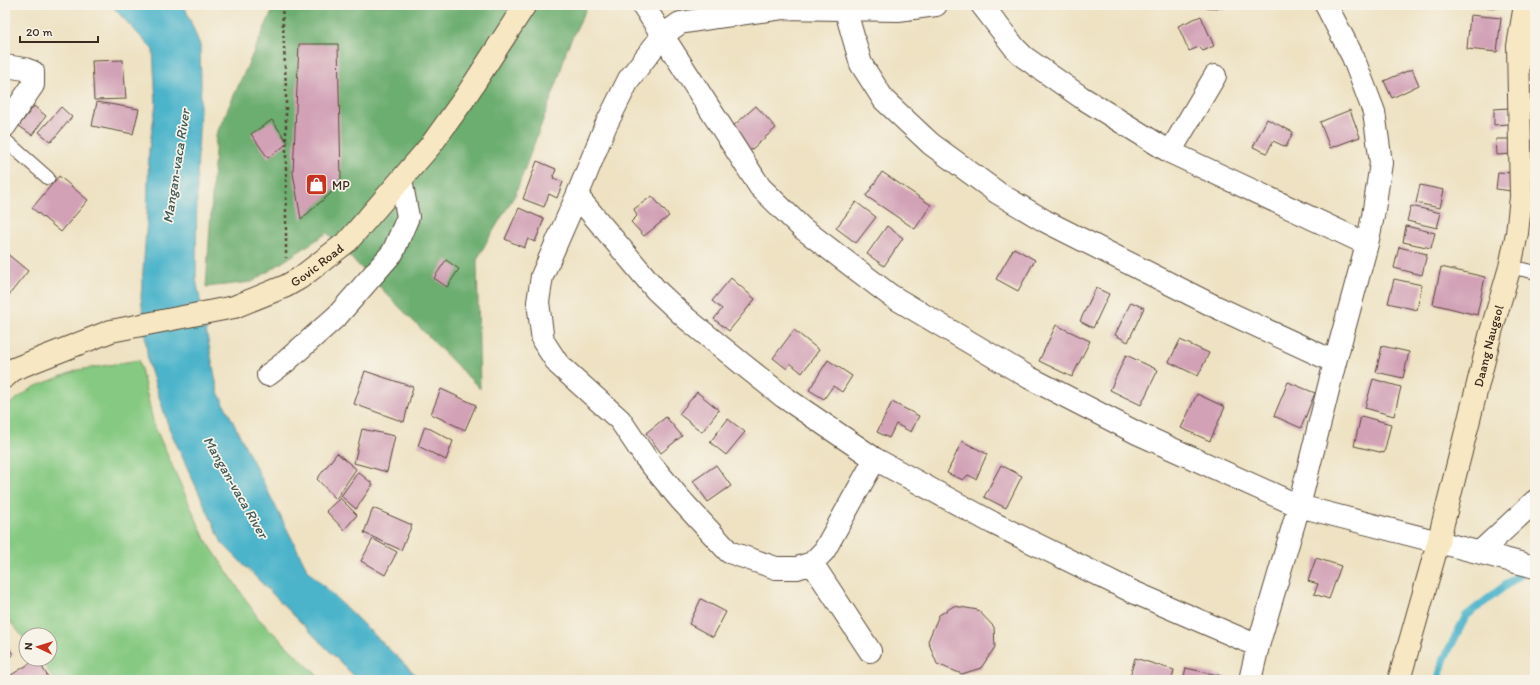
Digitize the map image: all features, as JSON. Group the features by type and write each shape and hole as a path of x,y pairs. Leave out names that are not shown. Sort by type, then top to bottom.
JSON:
{"main road":[{"name":"Govic Road","path":"5,377 14,369 111,331 234,307 286,286 300,278 348,241 431,145 464,99 525,5"},
{"name":"Daang Naugsol","path":"1399,680 1438,542 1491,332 1510,267 1517,233 1521,197 1518,46 1525,5"}],"street":[{"path":"644,5 760,187 802,228 890,295 1030,378 1137,433 1299,506 1535,567"},
{"path":"875,458 824,551 812,563 797,568 776,568 729,552 680,499 650,463 620,420 558,364 543,341 538,302 542,276 605,127 629,79 663,35 680,23 717,16 783,8 898,10 936,5"},
{"path":"982,5 1015,48 1024,57 1081,97 1170,152 1366,244"},
{"path":"1250,680 1258,646 1299,506 1334,362 1366,244 1373,216 1381,163 1374,112 1353,57 1326,5"},
{"path":"845,8 862,64 884,100 931,144 998,193 1045,221 1205,301 1334,362"},
{"path":"5,66 25,69 33,72 34,78 33,85 5,126"},
{"path":"1170,152 1215,76"},
{"path":"268,375 338,315 394,252 408,217 401,180"},
{"path":"577,196 656,290 687,319 784,397 875,458 993,523 1110,581 1258,646"},
{"path":"1480,552 1535,501"},
{"path":"812,563 870,650"}],"lane":[{"path":"5,140 48,178"},
{"path":"1510,267 1535,272"}],"path":[{"path":"282,5 286,88 286,286"}],"green space":[{"path":"275,5 588,5 567,48 559,77 515,195 477,260 480,389 327,233 252,282 206,287 216,135"},
{"path":"139,360 154,425 204,537 258,618 322,680 54,680 45,667 58,667 58,627 18,627 18,631 5,615 5,407 34,387 78,370"}],"water":[{"name":"Mangan-vaca River","path":"111,5 184,5 200,45 201,85 197,179 196,279 218,392 308,571 421,680 358,680 222,543 169,428 148,362 141,297 147,219 149,149 156,104 153,50"}],"building":[{"path":"1193,5 1223,5 1223,8 1193,7"},
{"path":"1498,5 1498,8 1472,6"},
{"path":"1470,15 1501,18 1497,52 1467,49"},
{"path":"1201,16 1214,46 1203,51 1199,47 1189,51 1178,26"},
{"path":"299,44 338,44 341,179 330,194 301,219 293,173"},
{"path":"123,60 126,99 94,100 92,61"},
{"path":"1412,69 1419,85 1392,98 1384,81"},
{"path":"97,102 139,109 133,134 92,126"},
{"path":"34,106 46,116 32,135 19,126"},
{"path":"756,106 776,128 743,157 732,127"},
{"path":"61,107 72,117 51,142 39,132"},
{"path":"1509,108 1509,124 1494,125 1494,109"},
{"path":"1350,110 1360,137 1330,148 1320,122"},
{"path":"1267,119 1293,132 1286,147 1273,141 1267,153 1253,147"},
{"path":"272,120 288,143 268,158 251,134"},
{"path":"1496,139 1512,139 1512,154 1497,155"},
{"path":"537,161 556,169 553,178 563,182 557,198 549,194 544,207 523,199"},
{"path":"882,172 931,205 915,229 866,196"},
{"path":"1498,172 1514,173 1512,191 1496,189"},
{"path":"59,176 88,200 61,232 32,208"},
{"path":"1420,185 1444,190 1440,208 1416,203"},
{"path":"652,196 669,216 644,236 631,222 637,216 634,209"},
{"path":"856,202 876,217 856,243 836,228"},
{"path":"1411,206 1441,213 1437,228 1407,221"},
{"path":"519,208 544,219 535,242 528,239 524,248 505,239"},
{"path":"887,226 903,238 884,266 867,254"},
{"path":"1406,226 1435,233 1431,248 1403,242"},
{"path":"1399,247 1427,254 1422,275 1394,268"},
{"path":"1014,248 1035,260 1018,291 996,279"},
{"path":"5,252 28,271 5,300"},
{"path":"446,260 459,269 447,287 434,278"},
{"path":"1441,267 1485,277 1477,315 1433,304"},
{"path":"731,278 755,299 729,331 714,319 722,309 712,301"},
{"path":"1394,279 1422,285 1417,310 1388,303"},
{"path":"1096,288 1109,294 1093,328 1080,321"},
{"path":"1131,302 1144,308 1128,342 1115,335"},
{"path":"1056,325 1090,341 1072,377 1039,361"},
{"path":"794,330 819,350 802,373 790,363 787,369 773,358"},
{"path":"1180,340 1209,353 1198,376 1169,362"},
{"path":"1382,346 1409,352 1403,378 1376,372"},
{"path":"1126,355 1158,370 1141,405 1110,390"},
{"path":"828,360 852,376 842,392 833,386 824,399 809,390"},
{"path":"365,371 413,387 404,422 354,404"},
{"path":"1373,379 1401,387 1394,416 1365,408"},
{"path":"1288,382 1315,393 1301,428 1274,416"},
{"path":"441,389 476,405 465,430 431,414"},
{"path":"697,392 719,410 702,432 679,414"},
{"path":"1197,394 1225,407 1210,441 1181,428"},
{"path":"892,402 919,416 911,432 896,424 889,438 877,432"},
{"path":"1361,416 1391,424 1384,453 1354,446"},
{"path":"666,417 682,436 661,453 646,433"},
{"path":"728,419 745,432 726,455 710,442"},
{"path":"425,426 453,441 446,460 418,446"},
{"path":"362,429 395,436 387,472 354,463"},
{"path":"962,441 987,454 976,479 968,475 963,480 947,473"},
{"path":"337,453 356,469 336,499 317,479"},
{"path":"716,465 731,486 708,502 693,481"},
{"path":"1001,465 1022,476 1006,508 984,497"},
{"path":"358,472 373,484 356,509 341,496"},
{"path":"340,498 357,515 344,530 326,511"},
{"path":"373,508 412,525 401,550 364,533"},
{"path":"373,539 397,552 385,575 361,561"},
{"path":"1316,558 1341,566 1329,599 1314,594 1318,584 1308,581"},
{"path":"701,599 726,612 713,637 689,624"},
{"path":"954,606 978,610 994,627 995,647 981,668 962,674 937,664 928,641 939,615"},
{"path":"5,641 13,655 5,660"},
{"path":"1135,658 1174,670 1172,680 1129,680"},
{"path":"24,667 42,667 50,680 9,680 8,677"},
{"path":"1186,668 1222,676 1222,680 1183,680"}],"waterway":[{"path":"1438,680 1444,659 1466,616 1528,568"}],"place":[{"name":"MP","path":"317,185"}]}
